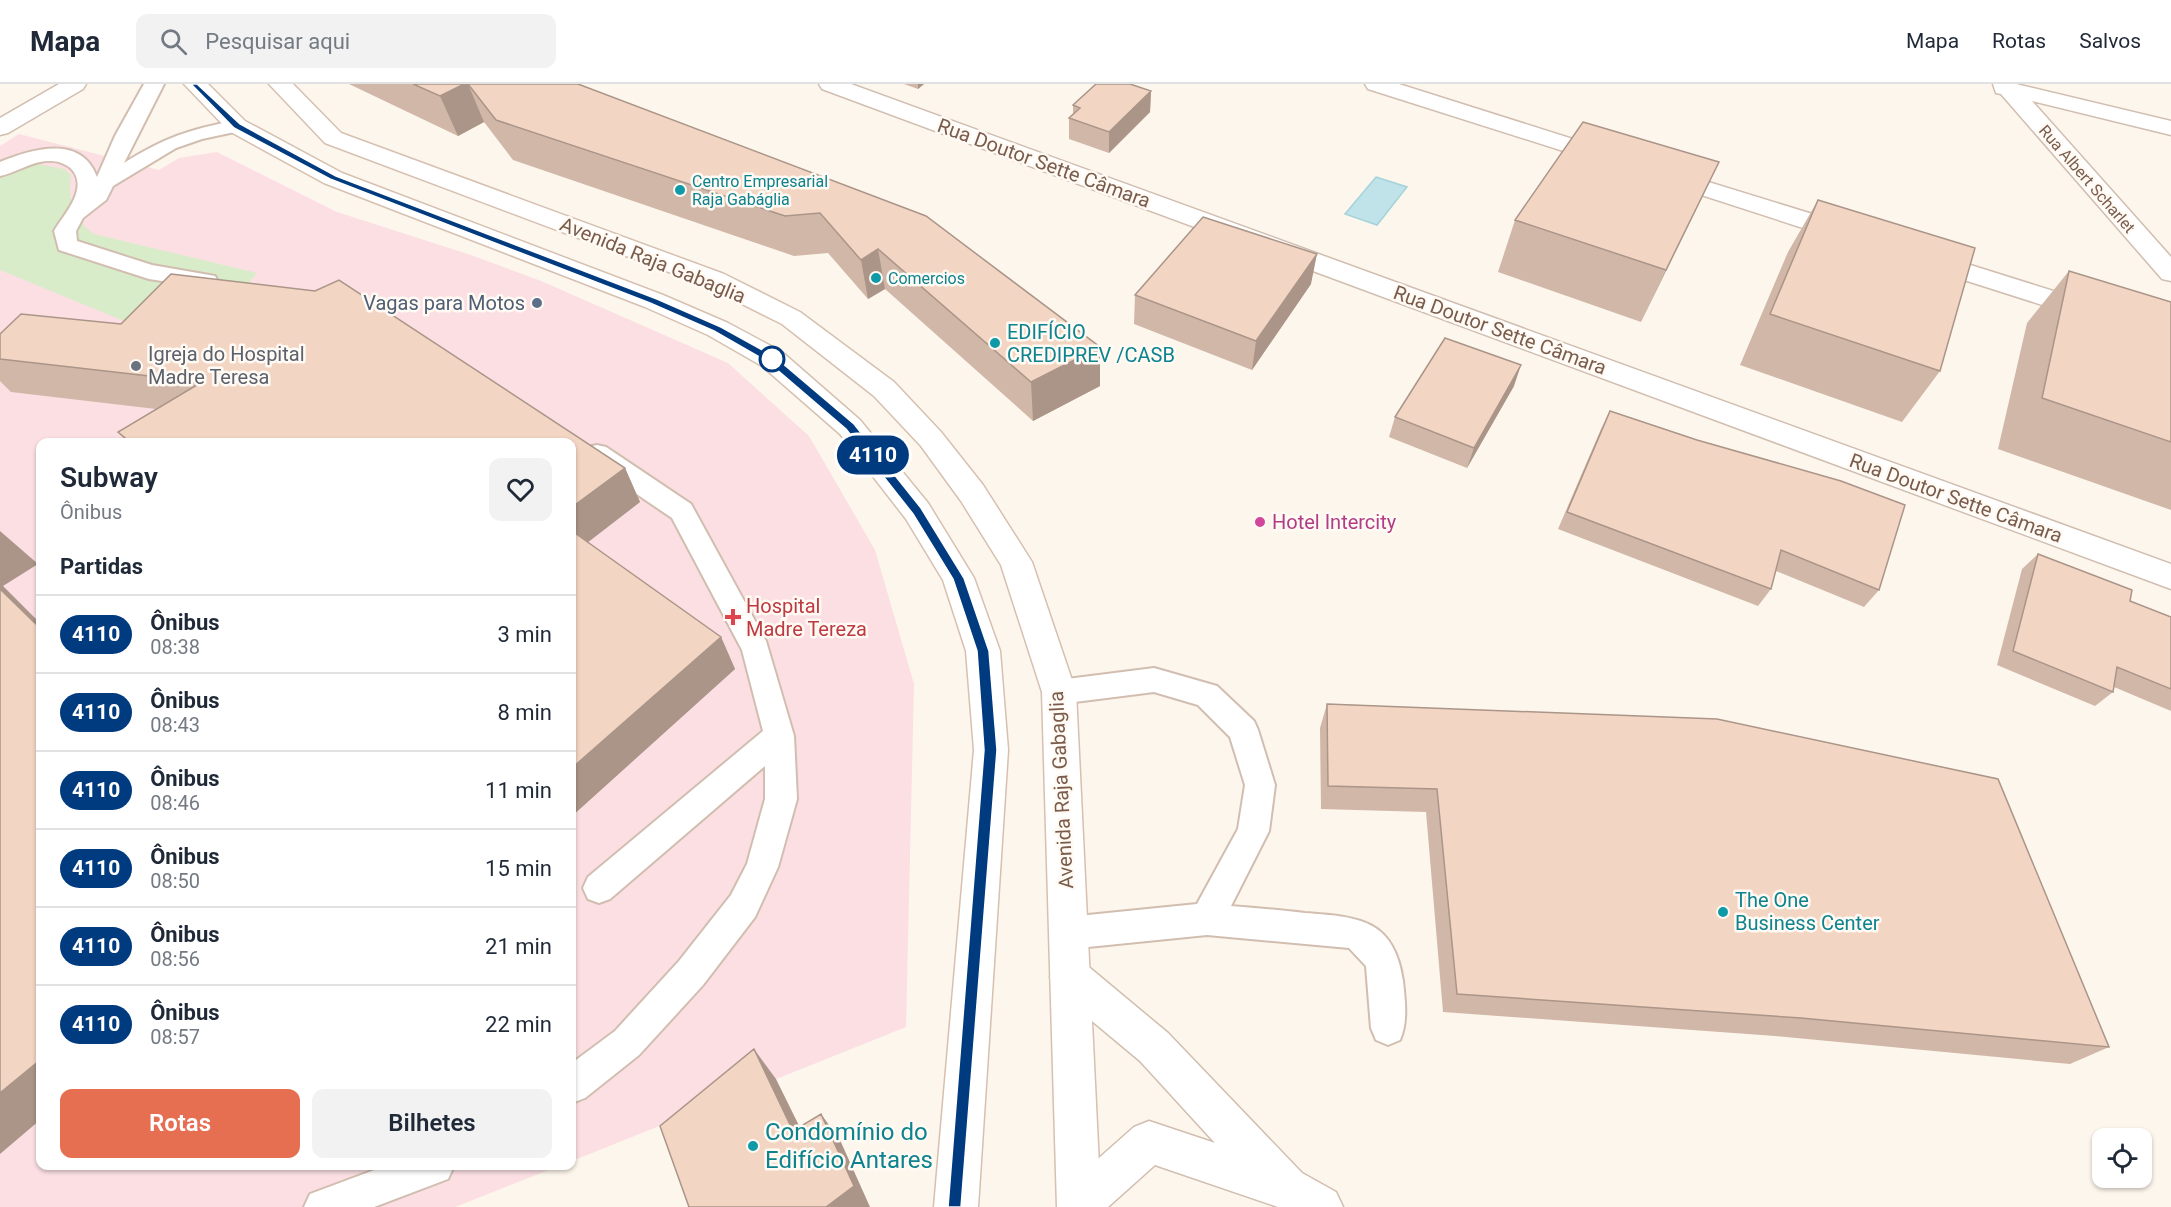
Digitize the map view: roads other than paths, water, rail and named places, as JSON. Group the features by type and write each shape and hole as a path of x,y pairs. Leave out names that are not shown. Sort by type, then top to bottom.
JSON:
{"main road":[{"path":"0,128 75,84"},
{"name":"Avenida Raja Gabaglia","path":"195,84 237,126 333,177 654,301 718,329 763,354 850,427 917,511 958,578 983,651 991,750 956,1207"},
{"name":"Avenida Raja Gabaglia","path":"280,84 333,138 715,280 791,318 885,389 931,439 972,493 1016,562 1059,692 1079,1206"},
{"name":"Rua Doutor Sette Câmara","path":"830,84 2171,577"},
{"path":"1376,84 2171,337"},
{"path":"2001,86 2171,128"},
{"name":"Rua Albert Scharlet","path":"2001,86 2171,273"},
{"path":"1070,977 1154,1047 1304,1198"},
{"path":"1079,1206 1149,1142 1304,1198"}],"lane":[{"path":"74,214 99,195 125,136 154,84"},
{"path":"106,182 169,144 197,134 237,126"},
{"path":"0,170 41,156 60,154 72,158 83,166 87,193 65,231 67,245 149,272 227,285"},
{"path":"576,440 682,511 756,649 778,736 781,799 762,867 743,906 692,973 627,1043 576,1082"},
{"path":"1059,692 1154,680 1207,695 1243,730 1260,785 1253,831 1207,918"},
{"path":"599,888 778,736"},
{"path":"1068,933 1207,918 1354,933 1369,941 1383,958 1388,1028"},
{"path":"323,1207 424,1170"}],"water":[{"path":"1376,177 1407,187 1377,225 1345,214"}],"place":[{"name":"Centro Empresarial Raja Gabáglia","path":"680,190"},
{"name":"Comercios","path":"876,278"},
{"name":"Vagas para Motos","path":"537,303"},
{"name":"EDIFÍCIO CREDIPREV /CASB","path":"995,343"},
{"name":"Igreja do Hospital Madre Teresa","path":"136,366"},
{"name":"Hotel Intercity","path":"1260,522"},
{"name":"Hospital Madre Tereza","path":"733,617"},
{"name":"The One Business Center","path":"1723,912"},
{"name":"Condomínio do Edifício Antares","path":"753,1146"}]}
